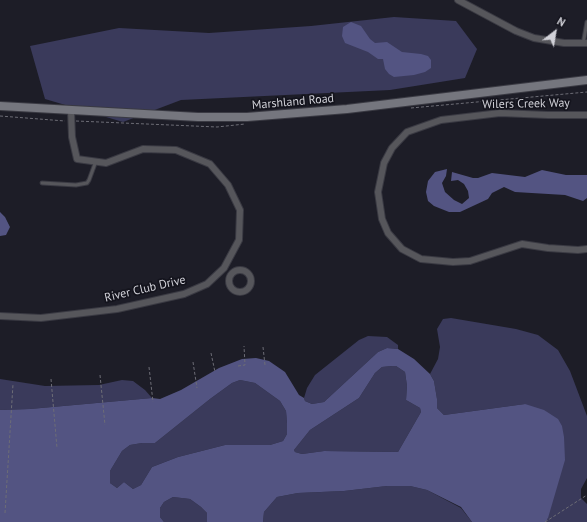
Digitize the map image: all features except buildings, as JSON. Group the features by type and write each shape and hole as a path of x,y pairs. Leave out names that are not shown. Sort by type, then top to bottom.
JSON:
{"street":[{"path":"458,0 516,31 534,38 564,43 585,43"},
{"name":"Marshland Road","path":"0,106 198,117 247,117 347,110 512,88 587,80"},
{"name":"River Club Drive","path":"0,316 41,318 117,309 184,294 207,284 224,268 239,240 240,210 228,185 210,164 176,150 143,149 106,162 76,159 72,137 71,111"},
{"name":"Wilers Creek Way","path":"587,115 500,113 441,120 407,132 392,148 384,163 378,192 382,219 388,233 402,249 421,259 453,262 470,261 522,244 548,248 578,250 587,248"},
{"path":"224,268 231,273"}],"lane":[{"path":"585,43 587,22"},
{"path":"42,183 76,185 87,183 96,161"}],"path":[{"path":"238,366 245,365 244,346"},
{"path":"264,347 265,365"},
{"path":"210,353 215,372"},
{"path":"193,362 196,388"},
{"path":"148,367 153,402"},
{"path":"100,375 104,425"},
{"path":"51,379 57,448"},
{"path":"5,513 13,384"},
{"path":"545,522 587,495"}],"shaded area":[{"path":"394,17 456,21 477,49 465,78 390,90 181,100 123,122 45,99 30,46 119,28 209,33 311,26"},
{"path":"351,22 361,26 370,39 375,43 387,42 402,52 428,56 431,60 431,68 425,72 414,75 394,77 385,69 383,59 378,59 368,52 345,43 342,36 343,27"},
{"path":"447,169 446,176 442,183 445,192 454,200 462,204 469,198 468,191 464,184 458,180 451,181 452,172 473,178 478,178 492,173 525,177 542,170 566,175 587,175 587,198 583,201 565,195 515,192 504,187 492,193 488,199 460,212 449,212 434,206 428,201 426,192 428,181 435,172"},
{"path":"0,212 5,217 10,227 6,235 0,236"},
{"path":"451,318 516,329 538,335 558,350 570,371 587,416 587,478 581,489 581,498 587,504 587,522 546,522 548,518 525,404 444,415 437,408 434,381 430,374 438,359 440,347 437,329 443,319"},
{"path":"368,336 387,337 398,345 398,349 387,348 378,352 324,402 312,404 305,401 304,398 307,388 315,375 359,340"},
{"path":"387,348 398,349 414,359 430,374 434,381 437,408 444,415 525,404 544,410 558,419 562,426 564,437 565,460 546,522 472,522 461,507 427,490 410,486 387,486 344,491 298,493 277,497 264,512 263,522 207,522 207,513 201,507 190,499 173,497 164,502 160,508 160,517 164,522 0,522 0,410 30,409 152,398 160,399 181,390 219,368 242,359 256,358 269,361 285,372 299,395 304,398 305,401 312,404 324,402 378,352","holes":["396,366 405,372 407,386 406,400 420,408 421,412 398,452 324,451 302,454 295,452 294,450 310,430 359,398 375,373 382,367","240,380 255,383 280,401 286,411 287,423 287,434 283,441 270,445 225,445 178,457 152,467 141,485 133,489 124,482 117,488 110,483 110,471 122,451 130,445 155,443 210,399 232,383"]},
{"path":"396,366 405,372 407,386 406,400 420,408 421,412 398,452 324,451 302,454 295,452 294,450 310,430 359,398 375,373 382,367"},
{"path":"0,379 45,386 99,385 122,380 133,381 145,390 152,398 30,409 0,410"},
{"path":"240,380 255,383 280,401 286,411 287,423 287,434 283,441 270,445 225,445 178,457 152,467 141,485 133,489 124,482 117,488 110,483 110,471 122,451 130,445 155,443 210,399 232,383"},
{"path":"387,486 410,486 427,490 461,508 472,522 263,522 264,512 277,497 298,493 344,491"},
{"path":"173,497 190,499 201,507 207,513 207,522 164,522 160,517 160,508 164,502"}]}
